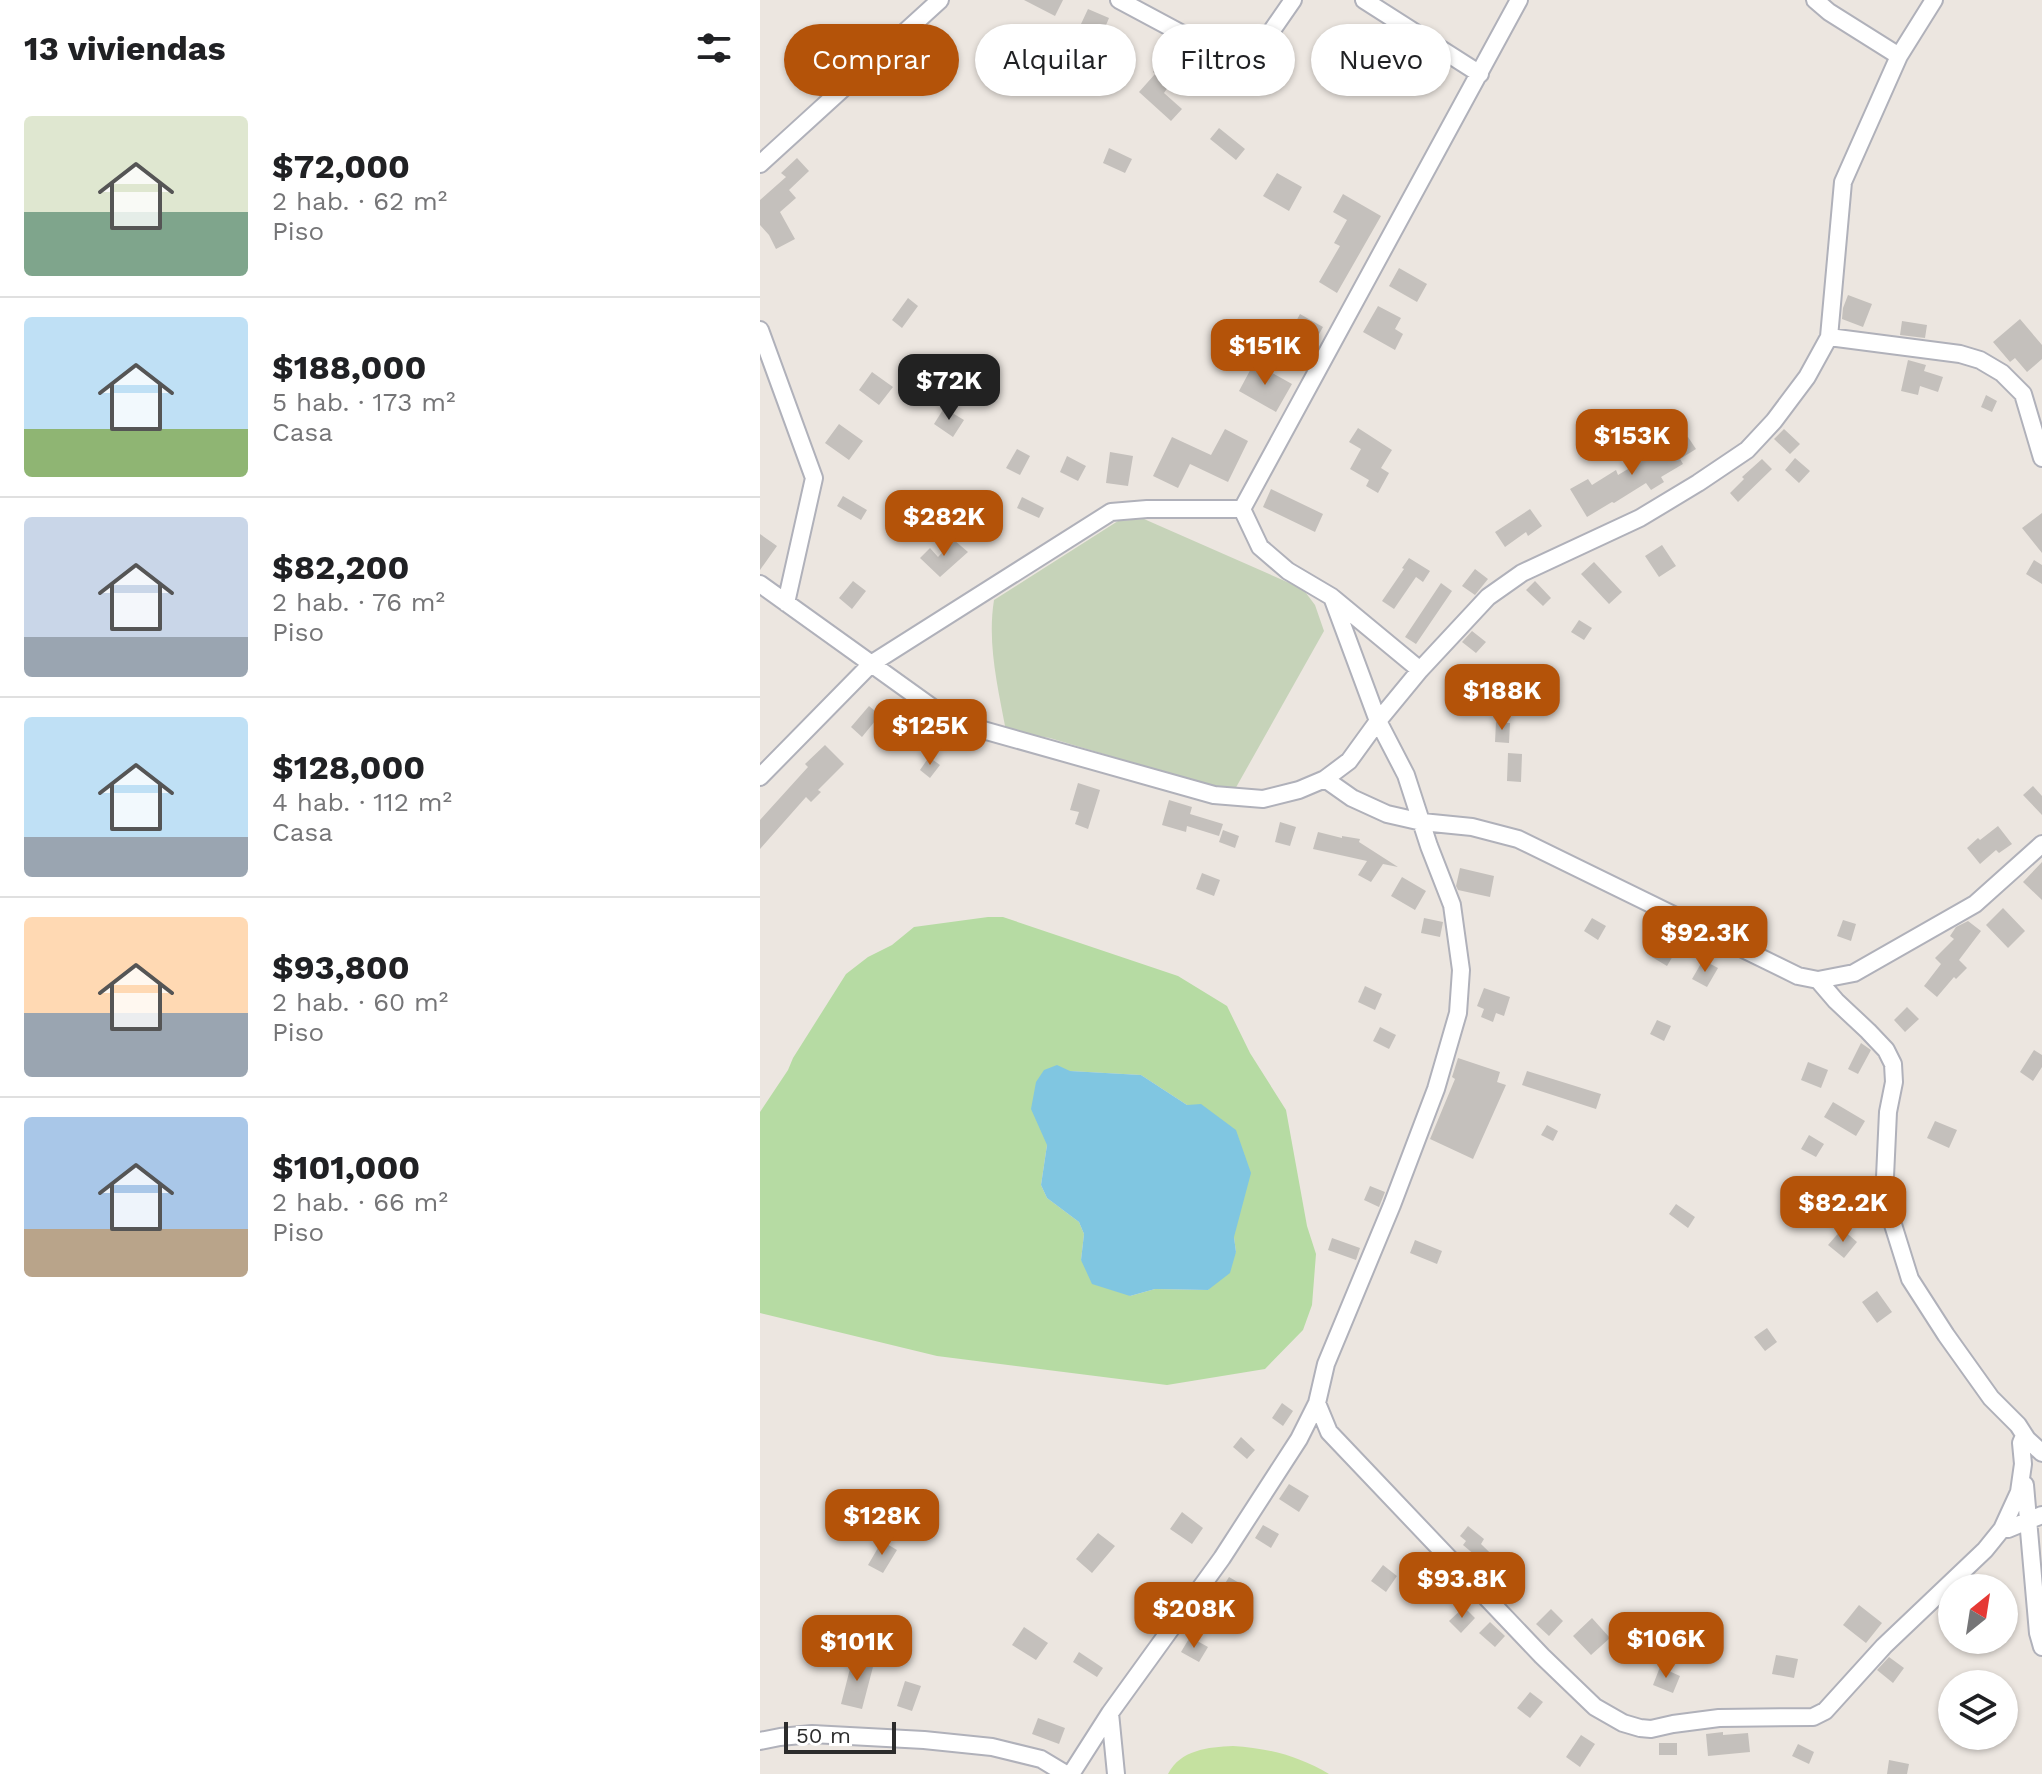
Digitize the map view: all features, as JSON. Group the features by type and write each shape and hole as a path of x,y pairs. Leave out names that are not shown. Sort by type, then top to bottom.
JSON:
{"street":[{"path":"760,164 940,0"},
{"path":"1119,0 1246,68 1293,0"},
{"path":"1364,0 1480,74"},
{"path":"1242,509 1519,0"},
{"path":"1815,0 1899,56"},
{"path":"760,584 951,721 1214,795 1263,799 1299,790 1325,779 1349,761 1420,670 1488,597 1522,573 1640,518 1698,483 1747,450 1774,421 1807,377 1829,337 1843,182 1899,56 1934,0"},
{"path":"760,330 814,478 786,603"},
{"path":"1829,337 1960,354 1980,360 2002,373 2023,394 2042,458"},
{"path":"1242,509 1260,547 1288,571 1332,597 1420,670"},
{"path":"760,777 871,664 1111,512 1242,509"},
{"path":"760,1741 812,1734 992,1747 1041,1759 1068,1774 1222,1558 1299,1439 1317,1403 1326,1364 1436,1089 1458,1013 1461,970 1452,905 1406,775 1378,721 1332,597"},
{"path":"1325,779 1352,798 1387,814 1422,822 1472,827 1518,839 1798,976 1818,980 1854,973 1975,904 2042,844"},
{"path":"1818,980 1886,1050 1893,1064 1885,1177 1890,1215 1910,1279 1991,1398 2042,1453"},
{"path":"1317,1403 1329,1432 1542,1656 1595,1707 1623,1723 1640,1728 1662,1728 1719,1718 1819,1715 1830,1707 1884,1646 1985,1550 2002,1529 2019,1492 2023,1464"},
{"path":"2024,1436 2021,1443 2023,1464 2035,1518 2038,1633 2042,1647"},
{"path":"2002,1529 2035,1518"},
{"path":"1110,1713 1116,1774"}],"green space":[{"path":"1144,519 1303,589 1315,605 1324,631 1234,791 1050,738 1006,731 993,649 994,600 1118,521"},
{"path":"1003,917 1178,976 1227,1006 1250,1053 1286,1110 1307,1226 1316,1254 1312,1305 1303,1330 1265,1369 1167,1385 937,1356 760,1313 760,1112 846,974 914,927","holes":["1069,1071 1141,1075 1187,1105 1234,1237 1236,1252 1208,1290 1155,1289 1130,1296 1081,1260 1084,1234 1079,1222 1047,1198 1041,1185 1047,1145"]},
{"path":"1233,1746 1282,1754 1329,1774 1168,1774 1180,1760 1196,1751"}],"water":[{"path":"1057,1065 1070,1071 1141,1075 1187,1105 1201,1104 1236,1130 1251,1173 1234,1237 1236,1252 1230,1273 1208,1290 1155,1289 1130,1296 1092,1284 1081,1260 1084,1234 1079,1222 1047,1198 1041,1185 1047,1145 1031,1109 1036,1082 1044,1070"}],"building":[{"path":"1024,0 1063,0 1055,16"},
{"path":"1088,9 1109,18 1106,24 1081,24"},
{"path":"1152,77 1152,96 1167,96 1182,109 1171,121 1139,92"},
{"path":"1219,128 1245,149 1236,160 1210,139"},
{"path":"1109,148 1132,159 1125,173 1103,163"},
{"path":"797,158 809,171 789,190 796,198 780,212 795,239 776,249 760,225 760,200 786,177 781,173"},
{"path":"1277,173 1302,187 1289,211 1263,196"},
{"path":"1343,194 1381,216 1337,293 1319,282 1340,246 1334,243 1347,220 1333,212"},
{"path":"1399,268 1427,284 1417,302 1389,286"},
{"path":"1848,295 1872,304 1863,327 1842,319"},
{"path":"908,298 918,306 902,328 892,320"},
{"path":"1378,306 1401,318 1395,329 1403,334 1395,350 1363,332"},
{"path":"1300,314 1323,327 1310,350 1287,338"},
{"path":"2020,319 2042,345 2042,359 2027,372 2015,358 2010,362 1993,342"},
{"path":"1902,321 1927,325 1925,338 1900,335"},
{"path":"1908,360 1926,365 1924,371 1943,377 1938,392 1920,386 1918,395 1901,391"},
{"path":"1254,363 1292,384 1276,412 1239,391"},
{"path":"872,372 893,387 879,405 859,390"},
{"path":"1986,395 1997,401 1992,412 1981,407"},
{"path":"944,408 964,420 953,437 934,424"},
{"path":"839,424 863,441 849,460 825,443"},
{"path":"1358,428 1392,450 1381,468 1389,473 1378,493 1366,486 1369,480 1350,469 1361,449 1349,442"},
{"path":"1225,429 1248,441 1228,482 1190,464 1178,488 1153,476 1172,437 1211,455"},
{"path":"1784,429 1800,444 1790,454 1774,439"},
{"path":"1688,437 1696,449 1680,459 1683,464 1661,477 1664,482 1651,490 1646,483 1587,517 1570,489 1588,479 1592,485 1616,470 1618,475 1658,451 1655,447 1668,439 1672,446"},
{"path":"1017,449 1030,456 1020,475 1006,468"},
{"path":"1110,452 1133,456 1128,486 1106,483"},
{"path":"1067,456 1086,466 1078,481 1060,472"},
{"path":"1795,458 1810,471 1799,483 1785,470"},
{"path":"1762,459 1772,469 1738,502 1730,493"},
{"path":"1271,489 1323,514 1315,532 1263,507"},
{"path":"843,496 867,510 861,520 837,506"},
{"path":"1022,497 1044,508 1039,518 1017,508"},
{"path":"1530,509 1542,526 1528,536 1526,532 1505,547 1495,532"},
{"path":"2042,513 2042,553 2022,528"},
{"path":"760,534 777,546 760,570"},
{"path":"954,540 968,552 940,577 920,558 930,548 938,557"},
{"path":"1662,545 1676,566 1659,577 1645,556"},
{"path":"1409,558 1430,571 1423,582 1416,577 1394,609 1382,601"},
{"path":"2034,560 2042,565 2042,584 2026,574"},
{"path":"1594,562 1622,592 1609,604 1581,574"},
{"path":"1475,569 1488,579 1475,595 1462,586"},
{"path":"853,581 866,591 852,609 839,598"},
{"path":"1535,581 1551,598 1543,606 1526,590"},
{"path":"1441,583 1452,591 1416,644 1405,637"},
{"path":"1579,620 1592,628 1584,640 1571,632"},
{"path":"1472,631 1486,642 1476,653 1462,642"},
{"path":"869,706 880,715 862,737 851,727"},
{"path":"1496,722 1510,723 1509,743 1495,742"},
{"path":"825,745 844,764 818,790 821,792 811,802 806,797 760,849 760,820 808,767 805,764"},
{"path":"1508,753 1522,754 1521,782 1507,781"},
{"path":"929,757 940,765 930,778 920,770"},
{"path":"1078,783 1100,790 1088,829 1075,824 1079,812 1070,810"},
{"path":"2033,786 2042,796 2042,815 2023,795"},
{"path":"1169,800 1192,807 1190,814 1223,824 1219,836 1187,826 1186,832 1162,825"},
{"path":"1280,822 1296,827 1290,846 1275,842"},
{"path":"1998,826 2012,844 1999,853 1996,850 1980,864 1967,848"},
{"path":"1223,830 1239,836 1235,848 1219,842"},
{"path":"1318,832 1360,839 1359,842 1398,867 1383,864 1371,882 1358,875 1367,861 1313,849"},
{"path":"2042,862 2042,900 2023,882"},
{"path":"1460,868 1494,876 1490,897 1458,890"},
{"path":"1202,873 1220,880 1214,896 1196,889"},
{"path":"1402,877 1426,891 1415,910 1391,896"},
{"path":"2003,908 2025,931 2008,948 1986,925"},
{"path":"1424,918 1443,922 1440,937 1421,933"},
{"path":"1592,918 1606,926 1598,940 1584,931"},
{"path":"1843,920 1856,924 1851,941 1837,936"},
{"path":"1968,921 1981,931 1959,960 1967,968 1956,979 1954,977 1937,997 1924,986 1941,964 1935,958 1954,939 1950,936 1956,927"},
{"path":"1663,940 1677,949 1667,966 1652,957"},
{"path":"1703,960 1718,968 1707,987 1692,979"},
{"path":"1365,986 1382,994 1375,1010 1358,1002"},
{"path":"1484,988 1510,997 1504,1016 1496,1013 1493,1022 1481,1017 1484,1009 1477,1006"},
{"path":"1907,1007 1919,1019 1905,1032 1894,1020"},
{"path":"1657,1020 1671,1026 1664,1041 1650,1034"},
{"path":"1380,1027 1396,1035 1389,1049 1373,1041"},
{"path":"1861,1043 1871,1050 1858,1074 1848,1069"},
{"path":"2034,1050 2042,1055 2042,1067 2033,1081 2020,1072"},
{"path":"1458,1058 1500,1072 1497,1082 1506,1085 1473,1159 1430,1139 1455,1079 1452,1077"},
{"path":"1808,1062 1828,1070 1821,1088 1801,1080"},
{"path":"1527,1071 1601,1094 1596,1109 1522,1085"},
{"path":"1833,1102 1865,1121 1856,1136 1824,1117"},
{"path":"1935,1121 1957,1130 1949,1148 1927,1138"},
{"path":"1547,1125 1558,1131 1553,1141 1541,1135"},
{"path":"1809,1135 1824,1144 1816,1157 1801,1149"},
{"path":"1370,1186 1385,1192 1379,1207 1364,1200"},
{"path":"1676,1204 1695,1217 1688,1228 1669,1214"},
{"path":"1842,1229 1857,1242 1844,1258 1828,1245"},
{"path":"1332,1238 1360,1248 1356,1260 1328,1250"},
{"path":"1415,1240 1442,1251 1437,1264 1410,1253"},
{"path":"1877,1291 1892,1312 1877,1323 1862,1302"},
{"path":"1767,1328 1777,1342 1765,1351 1754,1337"},
{"path":"1282,1403 1293,1411 1283,1426 1272,1418"},
{"path":"1241,1437 1255,1450 1247,1459 1233,1447"},
{"path":"1289,1484 1309,1496 1299,1512 1279,1499"},
{"path":"1182,1512 1203,1528 1192,1544 1170,1529"},
{"path":"1263,1525 1279,1534 1271,1548 1255,1538"},
{"path":"1468,1526 1484,1539 1481,1544 1523,1585 1511,1598 1483,1571 1488,1566 1463,1545 1466,1541 1460,1536"},
{"path":"1098,1533 1115,1546 1092,1573 1076,1559"},
{"path":"882,1541 897,1550 883,1573 868,1565"},
{"path":"1383,1565 1397,1576 1386,1592 1371,1581"},
{"path":"1229,1577 1248,1588 1224,1625 1206,1614"},
{"path":"1859,1605 1882,1623 1866,1643 1843,1625"},
{"path":"1464,1607 1475,1618 1461,1633 1449,1621"},
{"path":"1551,1609 1563,1621 1549,1636 1536,1624"},
{"path":"1592,1618 1610,1638 1591,1655 1573,1636"},
{"path":"1490,1622 1505,1636 1495,1647 1479,1633"},
{"path":"1024,1627 1048,1643 1036,1660 1012,1645"},
{"path":"1190,1637 1208,1647 1199,1662 1181,1652"},
{"path":"1079,1652 1103,1668 1097,1677 1073,1662"},
{"path":"1776,1655 1798,1659 1794,1678 1772,1674"},
{"path":"853,1657 874,1663 862,1709 841,1704"},
{"path":"1889,1657 1904,1668 1893,1683 1877,1670"},
{"path":"1660,1667 1680,1676 1673,1693 1653,1685"},
{"path":"905,1681 921,1686 912,1711 897,1706"},
{"path":"1530,1692 1543,1702 1530,1718 1517,1708"},
{"path":"1038,1718 1065,1728 1059,1744 1032,1734"},
{"path":"1723,1732 1723,1735 1748,1733 1750,1752 1708,1756 1706,1734"},
{"path":"1581,1735 1595,1744 1580,1767 1566,1757"},
{"path":"1659,1743 1677,1743 1677,1755 1659,1755"},
{"path":"1798,1744 1814,1752 1809,1764 1792,1756"},
{"path":"1889,1760 1909,1764 1907,1774 1887,1774"}]}
